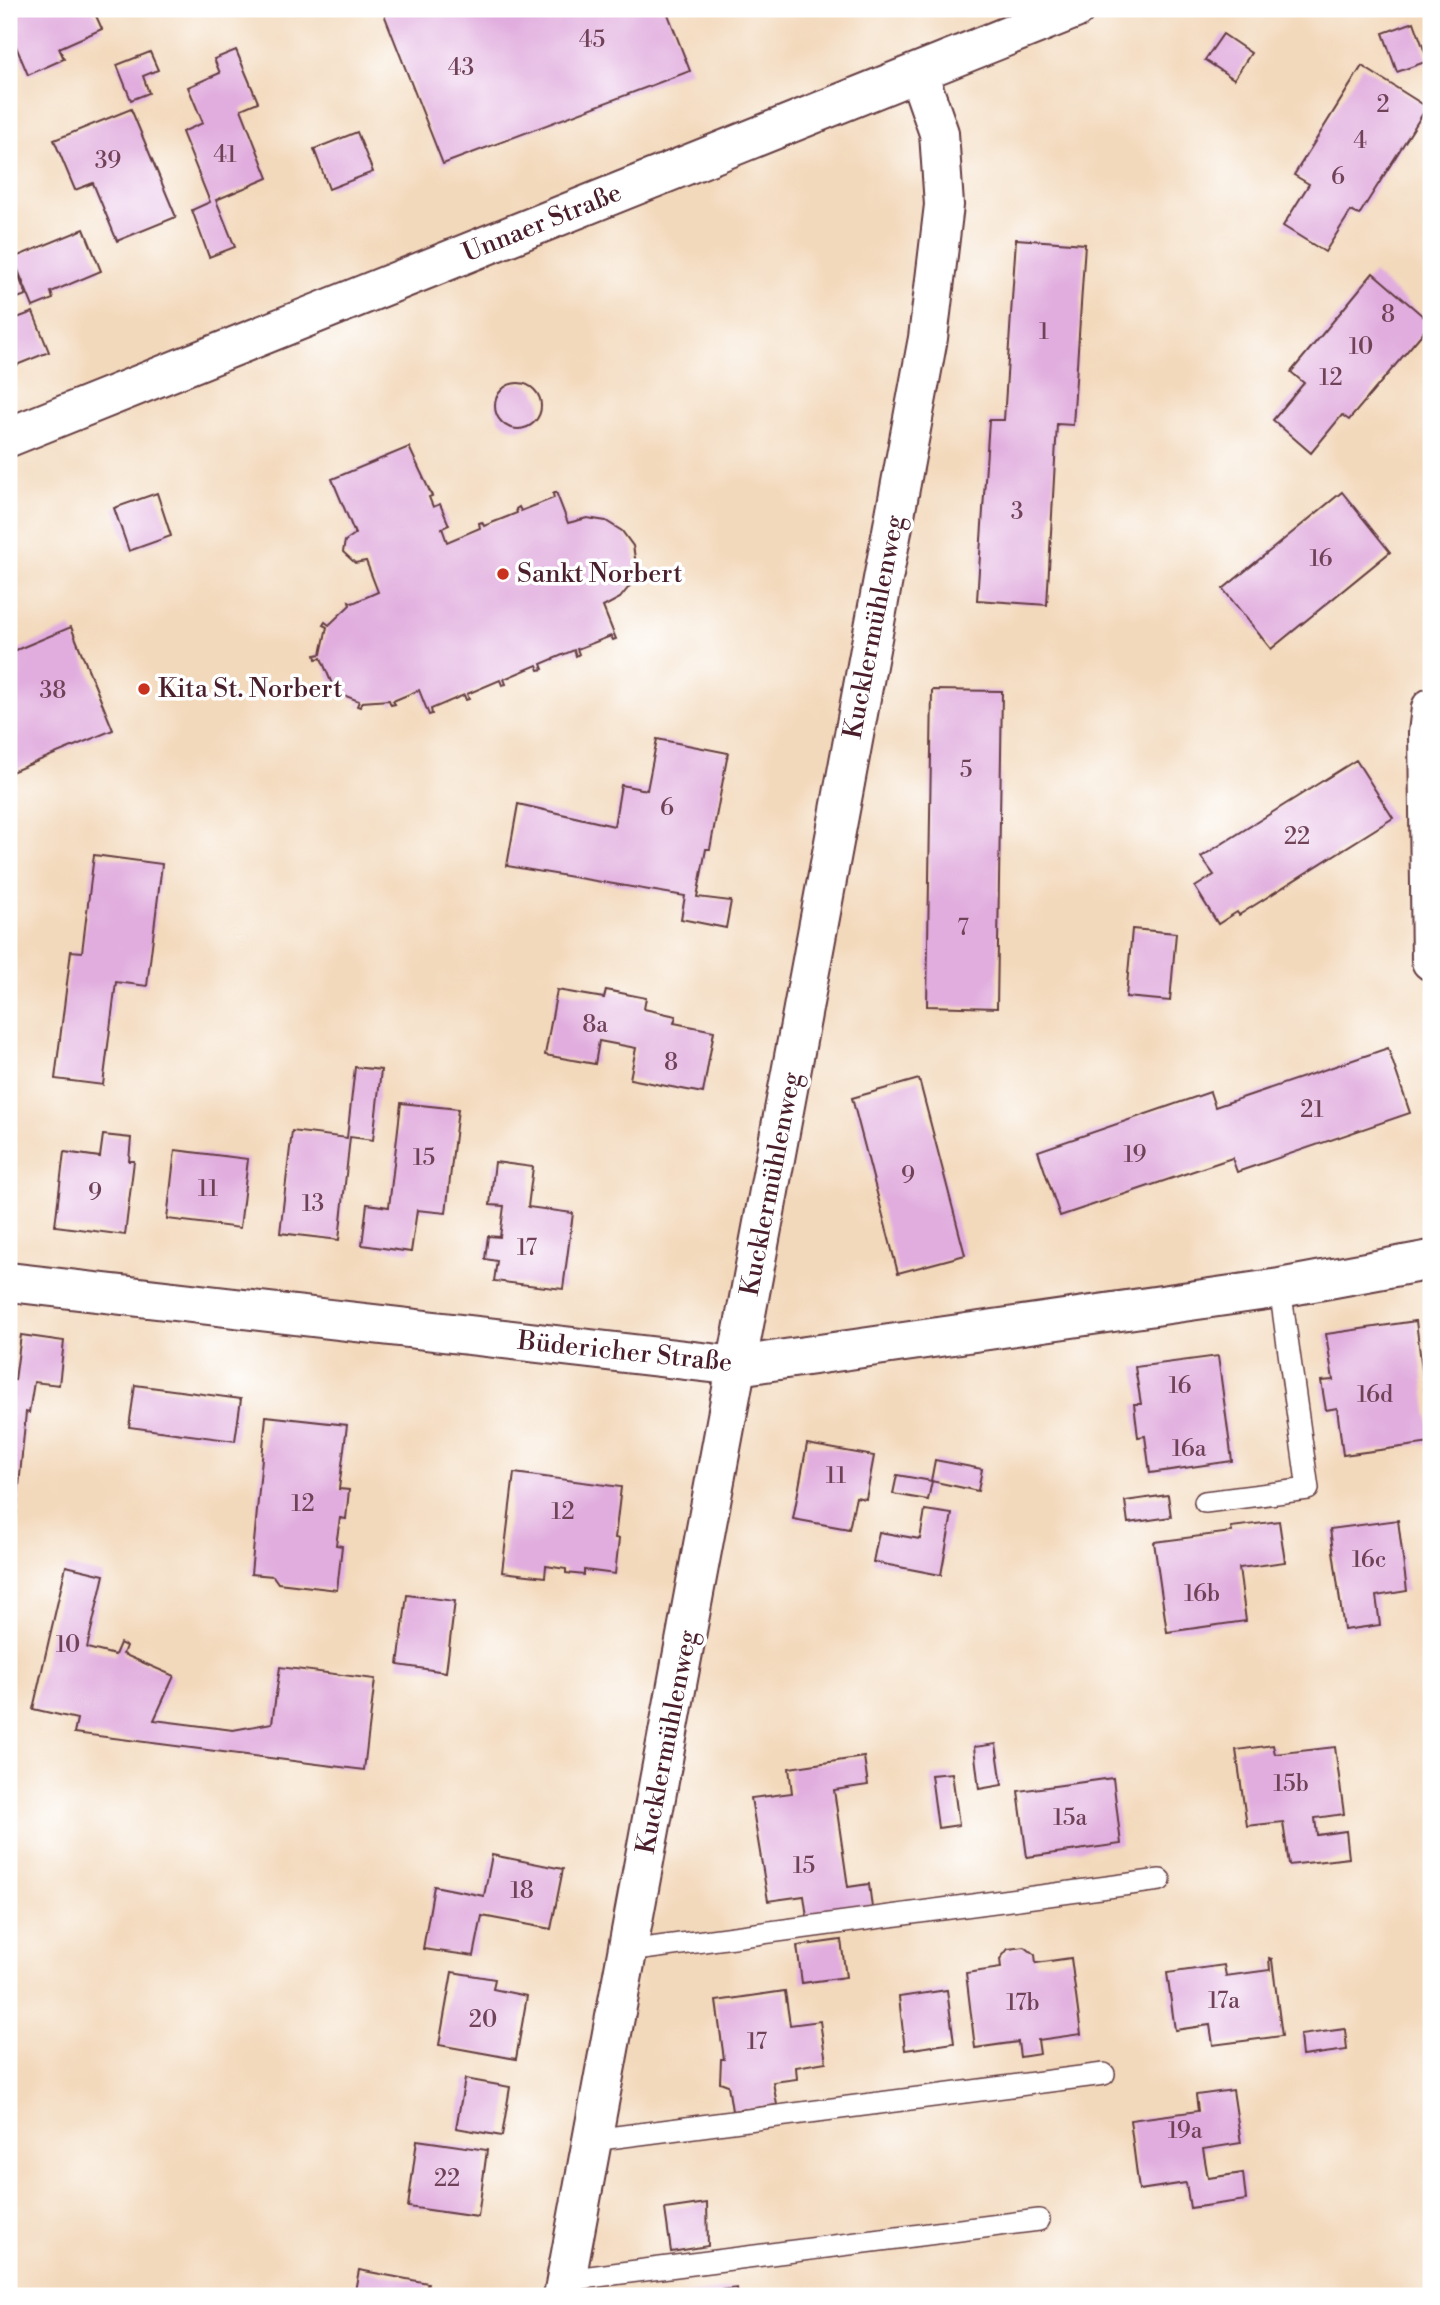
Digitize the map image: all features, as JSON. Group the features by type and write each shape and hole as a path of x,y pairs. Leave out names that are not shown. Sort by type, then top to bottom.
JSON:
{"street":[{"name":"Unnaer Straße","path":"9,437 1075,9"},
{"name":"Kucklermühlenweg","path":"565,2288 929,338 944,205 939,133 918,73"},
{"path":"1431,708 1428,747 1431,961"},
{"name":"Büdericher Straße","path":"9,1282 737,1366 1280,1287 1431,1260"}],"lane":[{"path":"1205,1502 1308,1489 1280,1287"},
{"path":"628,1951 1160,1881"},
{"path":"593,2140 1104,2074"},
{"path":"565,2288 1039,2220"}],"building":[{"path":"9,9 93,9 102,29 59,48 64,59 28,75 9,30"},
{"path":"382,9 666,9 690,71 443,164"},
{"path":"1414,22 1428,61 1397,72 1383,33"},
{"path":"1223,34 1251,53 1234,79 1205,60"},
{"path":"236,50 258,102 241,109 268,178 216,200 235,247 209,257 192,210 210,202 182,132 203,123 188,87 220,73 214,59"},
{"path":"150,52 158,70 143,76 149,93 131,100 117,65"},
{"path":"1362,66 1427,107 1359,215 1351,211 1325,252 1283,226 1309,184 1294,175"},
{"path":"131,109 176,217 117,241 93,183 75,190 54,140"},
{"path":"357,132 373,172 329,189 314,149"},
{"path":"84,229 101,271 51,292 53,299 33,307 13,258"},
{"path":"1016,239 1085,244 1073,425 1057,424 1047,605 977,600 989,420 1004,420"},
{"path":"9,251 26,295 9,301"},
{"path":"1373,273 1431,323 1349,420 1342,415 1311,453 1273,420 1304,383 1291,372"},
{"path":"33,312 49,352 9,368 9,321"},
{"path":"518,383 534,390 541,406 534,422 518,429 502,422 495,406 502,390"},
{"name":"Sankt Norbert","path":"409,447 432,496 429,497 433,507 440,504 449,525 442,528 447,542 480,528 479,523 482,522 484,526 517,513 516,509 519,507 521,511 554,498 553,494 556,492 568,523 587,518 606,521 622,531 633,546 636,564 632,583 620,598 603,607 616,639 613,640 611,636 577,649 579,654 576,656 574,650 541,664 543,669 539,670 537,665 504,679 506,684 502,685 500,680 467,694 469,699 466,700 464,695 431,709 432,714 429,715 419,690 393,701 395,704 391,705 389,700 362,702 360,707 357,706 359,701 343,695 334,687 330,690 328,687 332,684 321,658 316,659 315,655 321,654 327,627 323,625 325,622 329,625 350,605 349,601 353,603 378,592 366,561 355,563 343,552 345,541 355,534 332,479"},
{"path":"1342,492 1390,552 1271,649 1223,589"},
{"path":"157,493 171,536 129,551 114,508"},
{"path":"71,627 113,730 9,773 9,653"},
{"path":"932,690 1002,691 997,1008 927,1006"},
{"path":"657,739 728,753 710,849 706,849 697,897 731,901 726,928 681,919 685,896 507,866 518,804 614,826 621,785 647,790"},
{"path":"1356,760 1393,818 1239,915 1237,912 1218,924 1195,887 1214,875 1201,857"},
{"path":"94,855 162,864 147,986 116,982 103,1085 55,1079 71,951 82,952"},
{"path":"1132,929 1176,933 1170,1001 1126,997"},
{"path":"557,990 604,998 606,990 646,998 644,1009 676,1016 674,1023 714,1031 703,1093 630,1079 636,1048 599,1041 595,1064 545,1055"},
{"path":"1388,1048 1410,1113 1237,1172 1232,1158 1060,1216 1038,1151 1210,1092 1215,1107"},
{"path":"355,1067 381,1070 373,1140 350,1137 339,1240 280,1233 292,1131 347,1138"},
{"path":"919,1079 965,1255 898,1273 852,1098"},
{"path":"401,1103 458,1109 446,1213 417,1210 411,1252 362,1245 367,1204 389,1207"},
{"path":"103,1135 131,1138 129,1161 134,1161 125,1235 55,1226 64,1152 100,1157"},
{"path":"175,1150 248,1159 240,1228 167,1219"},
{"path":"495,1162 533,1167 528,1207 573,1213 563,1289 494,1281 497,1261 485,1259 488,1236 500,1237 504,1206 490,1205"},
{"path":"1416,1321 1431,1443 1343,1455 1337,1408 1326,1410 1321,1381 1333,1380 1326,1334"},
{"path":"21,1335 64,1341 59,1385 34,1382 29,1413 26,1412 16,1518 9,1517 9,1379 15,1380"},
{"path":"1218,1356 1232,1461 1150,1473 1145,1436 1138,1437 1134,1404 1141,1404 1135,1367"},
{"path":"135,1385 241,1399 235,1441 129,1427"},
{"path":"266,1416 347,1425 339,1489 349,1490 346,1519 340,1518 336,1545 342,1546 337,1590 278,1583 273,1576 251,1574"},
{"path":"807,1444 874,1456 866,1499 856,1497 849,1529 793,1519"},
{"path":"935,1460 982,1469 978,1491 931,1481"},
{"path":"514,1473 621,1487 615,1538 619,1539 615,1574 584,1570 584,1575 566,1573 566,1569 546,1566 545,1577 502,1572"},
{"path":"897,1475 932,1481 928,1500 893,1494"},
{"path":"1168,1495 1171,1517 1128,1523 1125,1501"},
{"path":"925,1510 952,1514 941,1575 873,1562 879,1532 920,1539"},
{"path":"1398,1520 1407,1591 1376,1596 1380,1625 1344,1630 1330,1529"},
{"path":"1279,1521 1285,1562 1239,1568 1246,1621 1167,1632 1154,1542 1232,1532 1231,1527"},
{"path":"66,1566 104,1575 87,1648 115,1655 120,1643 126,1646 123,1654 174,1676 154,1720 233,1730 272,1723 280,1667 375,1679 364,1770 74,1733 77,1719 33,1709"},
{"path":"407,1595 455,1601 446,1672 398,1665"},
{"path":"996,1744 1002,1785 979,1789 974,1747"},
{"path":"1273,1745 1275,1754 1335,1747 1344,1814 1315,1818 1317,1835 1346,1831 1349,1858 1289,1865 1283,1822 1247,1826 1236,1750"},
{"path":"864,1757 868,1785 834,1790 848,1887 869,1884 872,1908 807,1917 804,1896 768,1901 751,1798 792,1793 789,1768"},
{"path":"952,1773 959,1825 938,1828 931,1775"},
{"path":"1113,1778 1121,1844 1027,1857 1018,1791"},
{"path":"492,1855 563,1869 551,1929 482,1916 474,1956 423,1949 434,1886 484,1896"},
{"path":"841,1940 846,1977 802,1983 797,1946"},
{"path":"1025,1947 1035,1955 1036,1963 1071,1958 1081,2034 1038,2040 1040,2054 1020,2057 1018,2042 975,2048 966,1973 1001,1968 1000,1959 1008,1949"},
{"path":"1269,1959 1272,1960 1282,2036 1213,2045 1210,2025 1175,2030 1167,1973 1224,1965 1226,1976 1270,1970"},
{"path":"452,1972 495,1979 493,1989 527,1996 516,2059 439,2045"},
{"path":"947,1990 954,2043 905,2050 899,1997"},
{"path":"785,1991 790,2025 820,2021 826,2062 796,2067 797,2079 773,2082 777,2105 732,2111 728,2085 720,2082 721,2059 724,2059 716,2001"},
{"path":"1345,2029 1347,2050 1302,2056 1300,2035"},
{"path":"465,2079 510,2087 502,2136 456,2128"},
{"path":"1233,2090 1241,2143 1203,2149 1208,2178 1243,2173 1246,2200 1190,2208 1186,2183 1139,2190 1130,2120 1198,2111 1196,2095"},
{"path":"417,2140 487,2150 478,2217 408,2207"},
{"path":"707,2203 708,2246 671,2252 665,2209"},
{"path":"359,2270 428,2283 425,2296 354,2296"},
{"path":"737,2288 738,2296 680,2296 680,2295"}],"place":[{"name":"Sankt Norbert","path":"503,574"},
{"name":"Kita St. Norbert","path":"144,689"}]}
